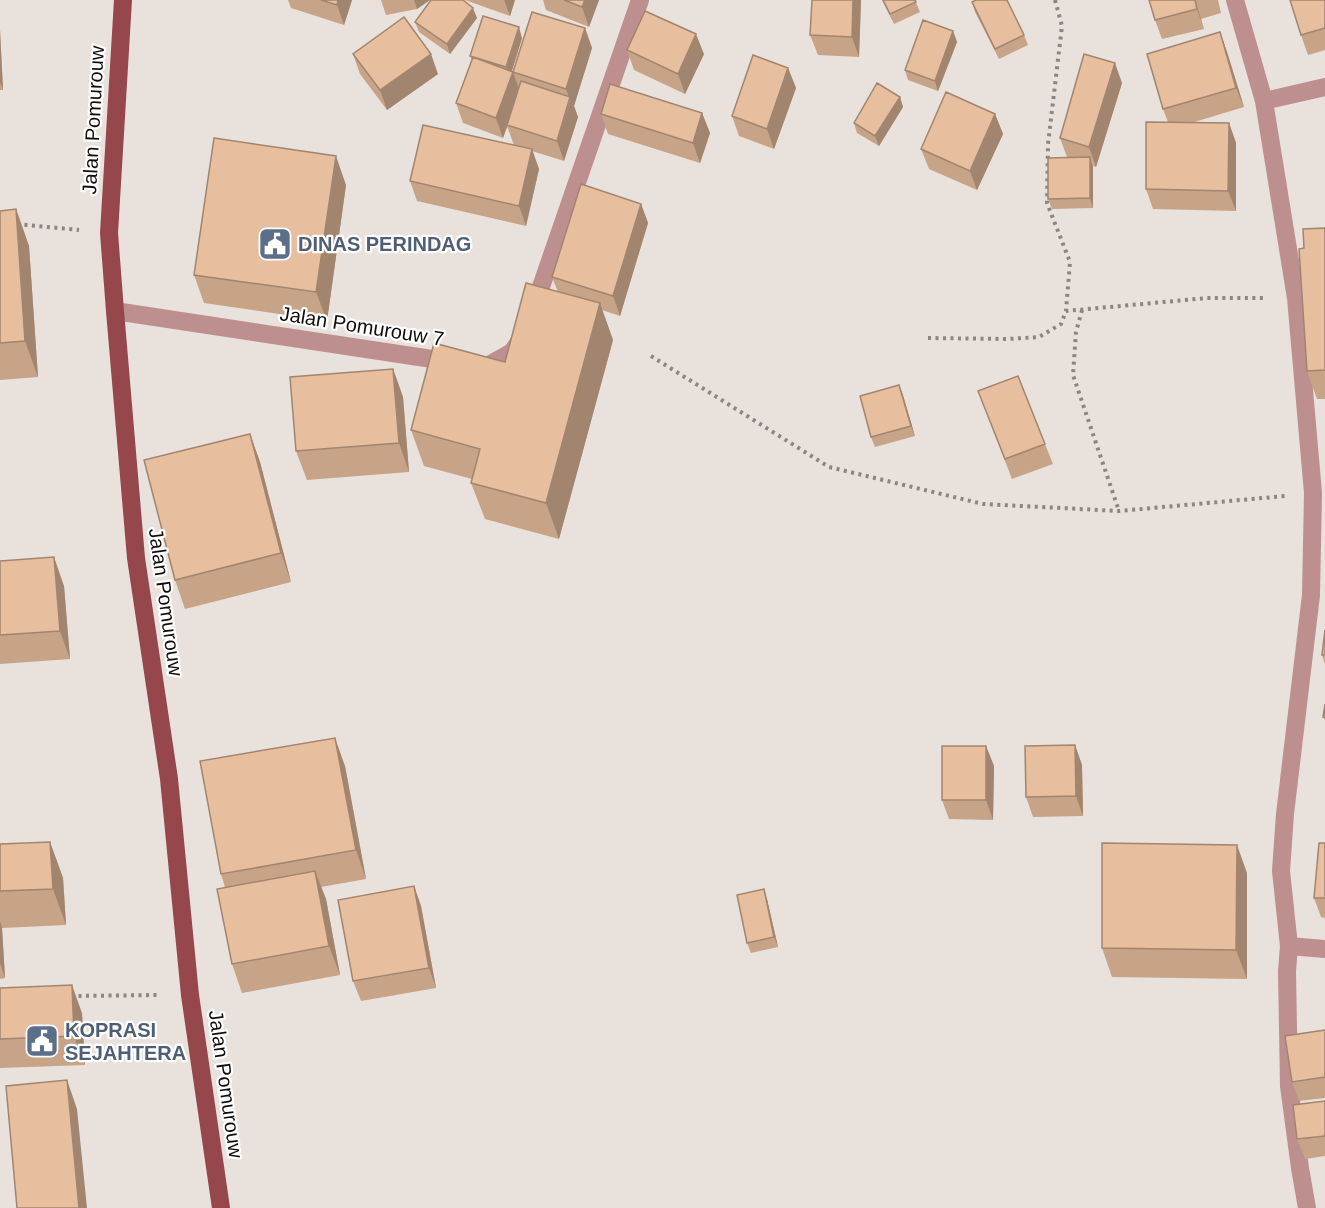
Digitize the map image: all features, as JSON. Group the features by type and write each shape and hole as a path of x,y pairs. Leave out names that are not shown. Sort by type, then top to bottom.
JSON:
{"main road":[{"name":"Jalan Pomurouw","path":"123,0 109,233 135,558 169,779 190,995 221,1208"}],"street":[{"name":"Jalan Pomurouw 7","path":"115,311 484,367 512,352 525,332 640,0"},
{"path":"1235,0 1264,101 1296,298 1313,493 1311,595 1285,814 1281,871 1289,946 1287,971 1289,1086 1307,1208"},
{"path":"1264,101 1325,87"},
{"path":"1289,946 1325,949"}],"path":[{"path":"928,338 1039,337 1060,324 1066,311 1070,262 1047,203 1048,144 1062,26 1055,0"},
{"path":"11,224 109,233"},
{"path":"1066,311 1208,298 1296,298"},
{"path":"1082,310 1076,332 1073,375 1119,510"},
{"path":"651,356 829,467 983,504 1119,510 1313,493"},
{"path":"60,996 190,995"}],"building":[{"path":"321,0 338,0 337,5"},
{"path":"431,0 463,0 473,8 447,44 415,22"},
{"path":"564,0 585,0 582,7"},
{"path":"812,0 853,0 852,37 810,35"},
{"path":"883,0 915,0 916,2 890,14"},
{"path":"1007,0 1024,35 995,49 972,2"},
{"path":"1149,0 1195,0 1197,9 1155,20"},
{"path":"1290,0 1325,0 1325,28 1301,35"},
{"path":"645,11 696,34 678,74 627,50"},
{"path":"532,12 585,28 566,89 513,72"},
{"path":"483,16 519,27 506,67 470,56"},
{"path":"404,17 431,54 380,90 353,54"},
{"path":"923,20 953,31 935,81 905,70"},
{"path":"1220,32 1236,88 1163,109 1147,54"},
{"path":"1084,54 1115,63 1089,147 1060,138"},
{"path":"753,55 788,68 767,129 732,116"},
{"path":"473,57 513,72 496,118 456,103"},
{"path":"521,81 570,97 557,141 507,125"},
{"path":"877,83 900,97 875,136 854,123"},
{"path":"610,84 702,113 693,143 601,114"},
{"path":"946,92 995,114 970,171 921,149"},
{"path":"1146,122 1229,123 1228,191 1146,189"},
{"path":"423,125 532,149 519,206 410,181"},
{"name":"DINAS PERINDAG","path":"214,138 336,156 316,292 194,275"},
{"path":"1090,157 1090,198 1048,199 1048,158"},
{"path":"581,184 641,204 613,296 552,277"},
{"path":"16,209 25,341 0,343 0,211"},
{"path":"1325,228 1325,370 1307,371 1299,249 1304,248 1303,229"},
{"path":"526,283 600,303 546,503 471,483 480,449 411,430 434,343 505,362"},
{"path":"393,369 399,443 296,451 290,377"},
{"path":"1018,376 1045,444 1005,459 978,391"},
{"path":"899,385 911,426 871,437 860,396"},
{"path":"250,434 281,553 175,580 144,460"},
{"path":"54,557 60,631 0,635 0,561"},
{"path":"1325,630 1325,655 1322,655"},
{"path":"335,738 356,850 221,874 200,761"},
{"path":"1075,745 1076,796 1026,797 1025,746"},
{"path":"942,746 986,746 986,800 942,800"},
{"path":"50,842 53,889 0,891 0,844"},
{"path":"1102,843 1237,845 1236,950 1102,948"},
{"path":"1319,843 1325,843 1325,898 1314,898"},
{"path":"315,871 329,946 232,964 217,889"},
{"path":"414,886 429,968 353,981 338,900"},
{"path":"764,889 774,937 747,943 737,895"},
{"path":"72,985 74,1036 0,1039 0,988"},
{"path":"1325,1030 1325,1077 1292,1082 1285,1036"},
{"path":"67,1080 79,1208 17,1208 6,1086"},
{"path":"1325,1101 1325,1136 1297,1139 1293,1105"}],"place":[{"name":"DINAS PERINDAG","path":"275,244"},
{"name":"KOPRASI SEJAHTERA","path":"42,1041"}]}
